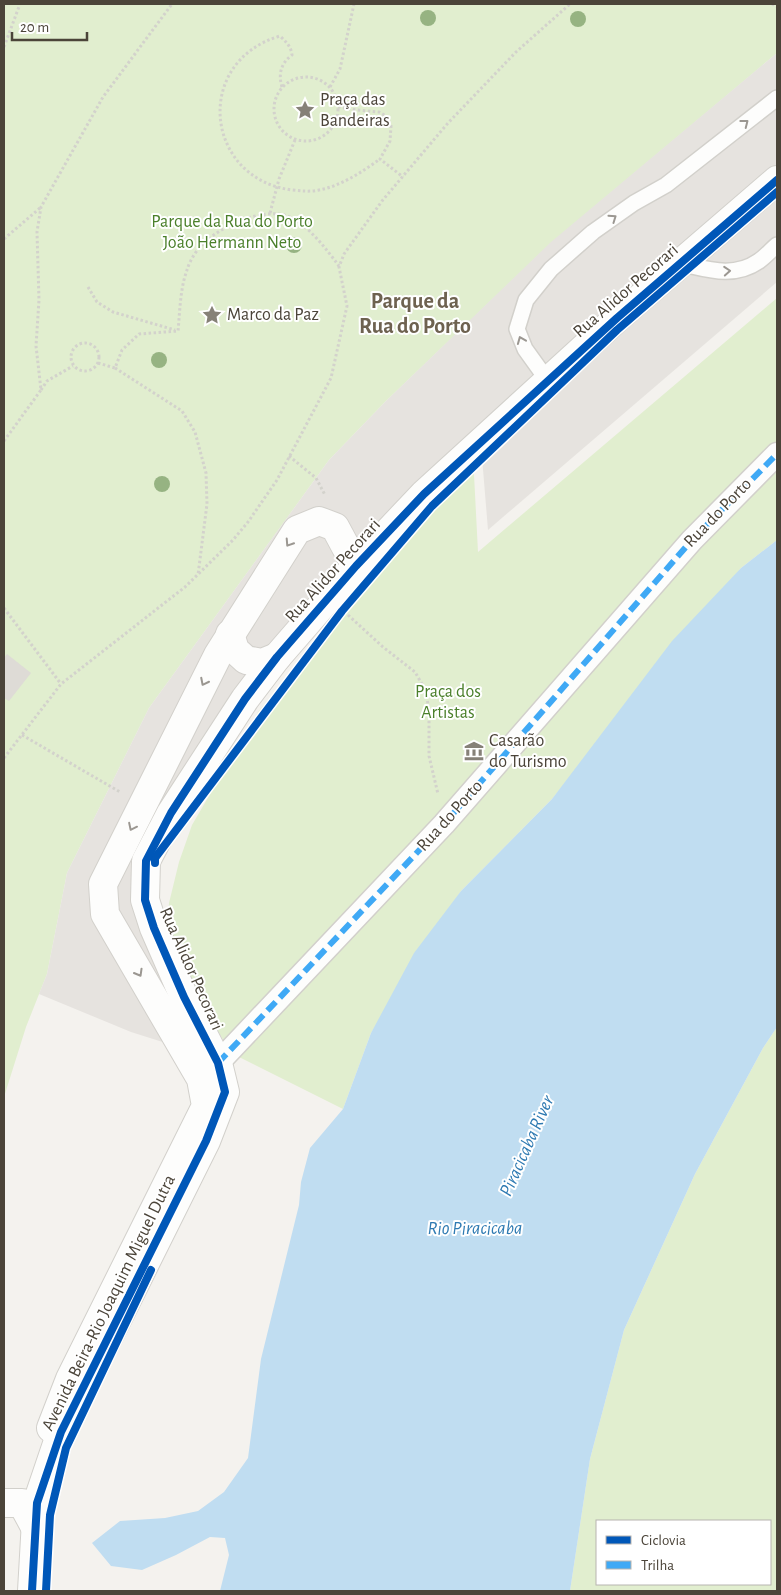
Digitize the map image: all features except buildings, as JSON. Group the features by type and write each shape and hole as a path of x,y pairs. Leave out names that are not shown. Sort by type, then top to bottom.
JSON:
{"street":[{"name":"Rua Alidor Pecorari","path":"225,1092 218,1062 184,997 154,928 145,900 146,862 170,813 245,699 277,657 356,566 424,494 679,264 777,180"},
{"name":"Rua do Porto","path":"218,1062 444,824 692,540 777,454"},
{"path":"35,1527 13,1503 70,1379 206,1106 201,1078 105,914 103,884 218,655 297,530 319,521 335,527 356,566"},
{"path":"230,634 234,650 246,660 262,663 277,657"},
{"name":"Avenida Beira-Rio Joaquim Miguel Dutra","path":"32,1591 37,1503 61,1432 206,1141 225,1092"}],"lane":[{"path":"548,381 525,349 517,330 526,300 551,269 593,232 634,203 666,185 777,98"},
{"path":"679,264 724,273 742,269 759,261 777,245"}],"path":[{"path":"4,47 20,4"},
{"path":"4,239 41,207 103,98 172,4"},
{"path":"330,87 340,69 354,4"},
{"path":"4,758 61,684 198,575 248,522 263,502 290,456 331,378 347,306 340,267 344,254 382,201 448,124 516,52 570,4"},
{"path":"772,4 777,7"},
{"path":"282,87 279,79 280,72 287,59 292,55 292,49 280,36 269,39 250,50 234,66 225,83 220,101 222,130 232,152 248,172 260,181 278,188 308,192 321,190 356,175 380,159 390,141 390,126 386,116 379,112 338,107"},
{"path":"301,77 312,77 330,87 336,96 338,107 333,127 326,135 311,141 295,140 278,126 274,117 274,106 276,96 282,87 301,77"},
{"path":"270,213 279,179 295,140"},
{"path":"380,159 403,178"},
{"path":"41,207 37,232 39,300 36,346 41,390"},
{"path":"178,331 187,269 202,244 230,224 270,213 285,215 300,223 326,249 340,267"},
{"path":"88,287 97,302 113,312 178,331"},
{"path":"115,368 122,350 139,334 178,331"},
{"path":"90,343 97,349 99,354 98,363 91,370 81,371 73,366 70,357 76,345 90,343"},
{"path":"98,363 115,368 182,410 195,432 202,450 206,472 207,504 198,575"},
{"path":"4,441 47,381 73,366"},
{"path":"290,456 316,478 328,503 335,527"},
{"path":"329,599 383,647 415,672 426,691 429,712 430,756 444,824"},
{"path":"4,608 61,684"},
{"path":"22,735 143,804"}],"green space":[{"name":"Parque da Rua do Porto João Hermann Neto","path":"4,4 777,4 777,53 551,243 386,401 329,460 149,708 67,873 47,974 26,1027 4,1097"},
{"name":"Praça dos Artistas","path":"777,298 777,540 741,568 552,799 461,891 371,1033 343,1109 231,1053 195,993 168,927 169,903 179,862 192,825 258,712 307,651 473,455 478,552"},
{"path":"777,1027 777,1591 570,1591 590,1459 624,1330 695,1174 763,1048"}],"shaded area":[{"path":"777,53 777,171 418,489 141,856 210,1057 131,1032 39,994 47,974 67,873 149,708 329,460 386,401 551,242"},
{"path":"777,199 777,282 488,530 482,457 673,282"}],"water":[{"name":"Rio Piracicaba","path":"777,540 777,1027 763,1048 695,1174 624,1330 590,1459 570,1591 220,1591 229,1555 225,1538 210,1537 142,1570 111,1566 92,1543 120,1521 165,1518 198,1511 224,1492 248,1458 261,1359 299,1205 301,1182 310,1148 343,1109 371,1033 414,953 461,891 552,799 672,641 741,568"}],"marked path":[{"path":"218,1063 444,824 692,540 777,454"}],"cycle path":[{"path":"32,1591 37,1503 61,1432 206,1141 225,1092 218,1063 184,997 154,928 145,900 146,861 171,813 245,699 277,657 356,566 424,494 617,318 777,180"},
{"path":"155,863 155,858 342,611 432,506 617,330 777,192"},
{"path":"46,1591 50,1515 66,1448 151,1270"}],"place":[{"name":"Praça das Bandeiras","path":"305,110"},
{"name":"Marco da Paz","path":"212,315"},
{"name":"Casarão do Turismo","path":"474,751"}],"district":[{"name":"Parque da Rua do Porto","path":"415,314"}],"water label":[{"name":"Piracicaba River","path":"527,1146"}]}
